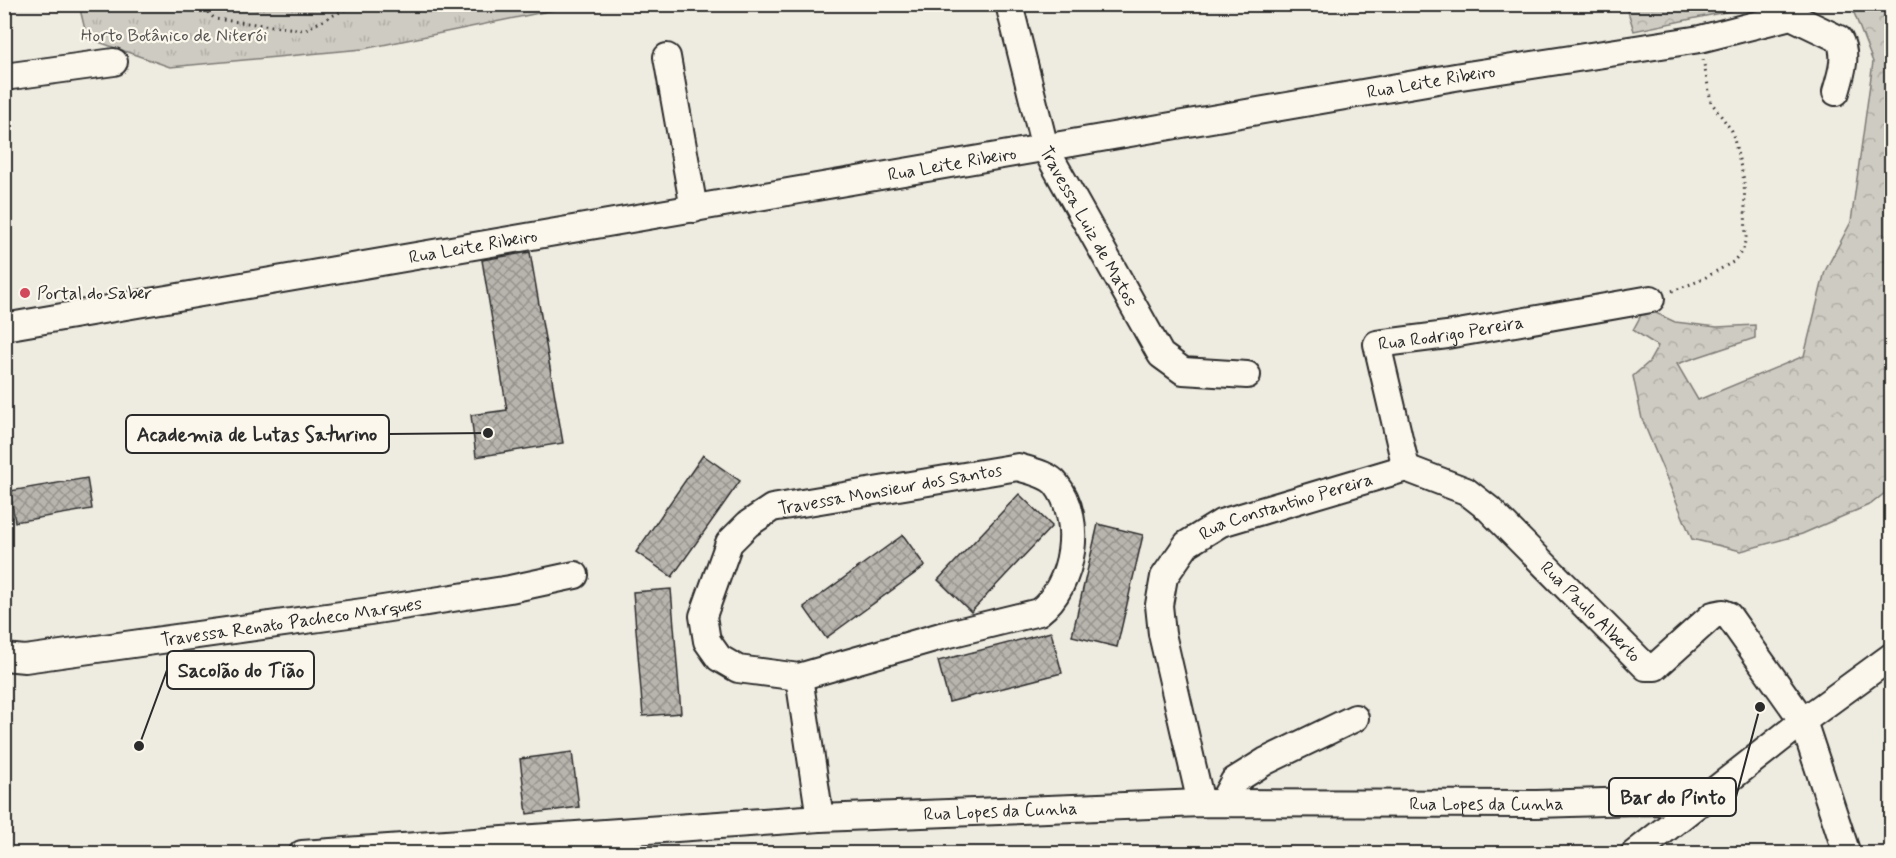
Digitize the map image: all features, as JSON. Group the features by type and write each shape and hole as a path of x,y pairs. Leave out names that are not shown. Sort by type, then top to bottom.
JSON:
{"street":[{"name":"Travessa Luiz de Matos","path":"1009,4 1045,148 1161,356 1183,371 1247,375"},
{"name":"Rua Leite Ribeiro","path":"4,327 1461,76 1700,39 1791,16 1839,39 1842,46 1841,74 1836,92"},
{"path":"667,57 694,208"},
{"path":"4,78 114,62"},
{"name":"Rua Rodrigo Pereira","path":"1406,468 1377,344 1447,335 1651,299"},
{"name":"Travessa Monsieur dos Santos","path":"1018,468 1038,473 1055,483 1068,509 1072,537 1071,556 1068,570 1048,605 1029,616 941,636 799,677 738,669 719,658 707,641 703,616 729,543 748,524 772,508 1018,468"},
{"name":"Rua Paulo Alberto","path":"1406,468 1466,491 1489,509 1646,667 1655,667 1713,615 1723,613 1728,615 1803,721"},
{"name":"Rua Constantino Pereira","path":"1212,803 1162,634 1159,605 1164,577 1187,544 1221,523 1406,468"},
{"name":"Travessa Renato Pacheco Marques","path":"4,657 25,659 370,611 510,589 575,574"},
{"path":"1634,854 1803,721 1892,656"},
{"path":"799,677 820,818"},
{"path":"1212,803 1234,781 1266,761 1354,718"},
{"path":"1803,721 1846,854"},
{"name":"Rua Lopes da Cunha","path":"302,854 820,818 1212,803 1702,802"}],"path":[{"path":"199,4 215,19 304,30 356,4"},
{"path":"1651,299 1698,281 1733,262 1743,250 1746,237 1744,180 1732,131 1711,102 1704,73 1700,39"}],"green space":[{"name":"Horto Botânico de Niterói","path":"79,4 578,5 363,49 170,67 87,38"},
{"path":"1626,4 1748,5 1744,8 1634,31"},
{"path":"1851,5 1891,5 1891,488 1871,504 1802,534 1741,551 1692,539 1642,419 1633,376 1649,362 1658,346 1633,330 1645,308 1675,322 1717,327 1755,325 1755,338 1677,364 1698,400 1804,356 1825,271 1851,222 1873,62"}],"building":[{"path":"530,252 563,443 476,457 471,415 507,410 482,260"},
{"path":"703,455 740,481 672,577 636,552"},
{"path":"87,478 92,509 15,522 10,491"},
{"path":"1019,494 1052,526 971,612 938,580"},
{"path":"1098,524 1143,535 1117,647 1072,636"},
{"path":"903,535 925,566 826,638 804,607"},
{"path":"671,589 681,713 643,716 633,592"},
{"path":"1051,632 1062,673 949,702 938,661"},
{"path":"572,752 579,807 527,814 520,759"}],"place":[{"name":"Portal do Saber","path":"25,293"},
{"name":"Academia de Lutas Saturino","path":"488,433"},
{"name":"Bar do Pinto","path":"1760,707"},
{"name":"Sacolão do Tião","path":"139,746"}]}
